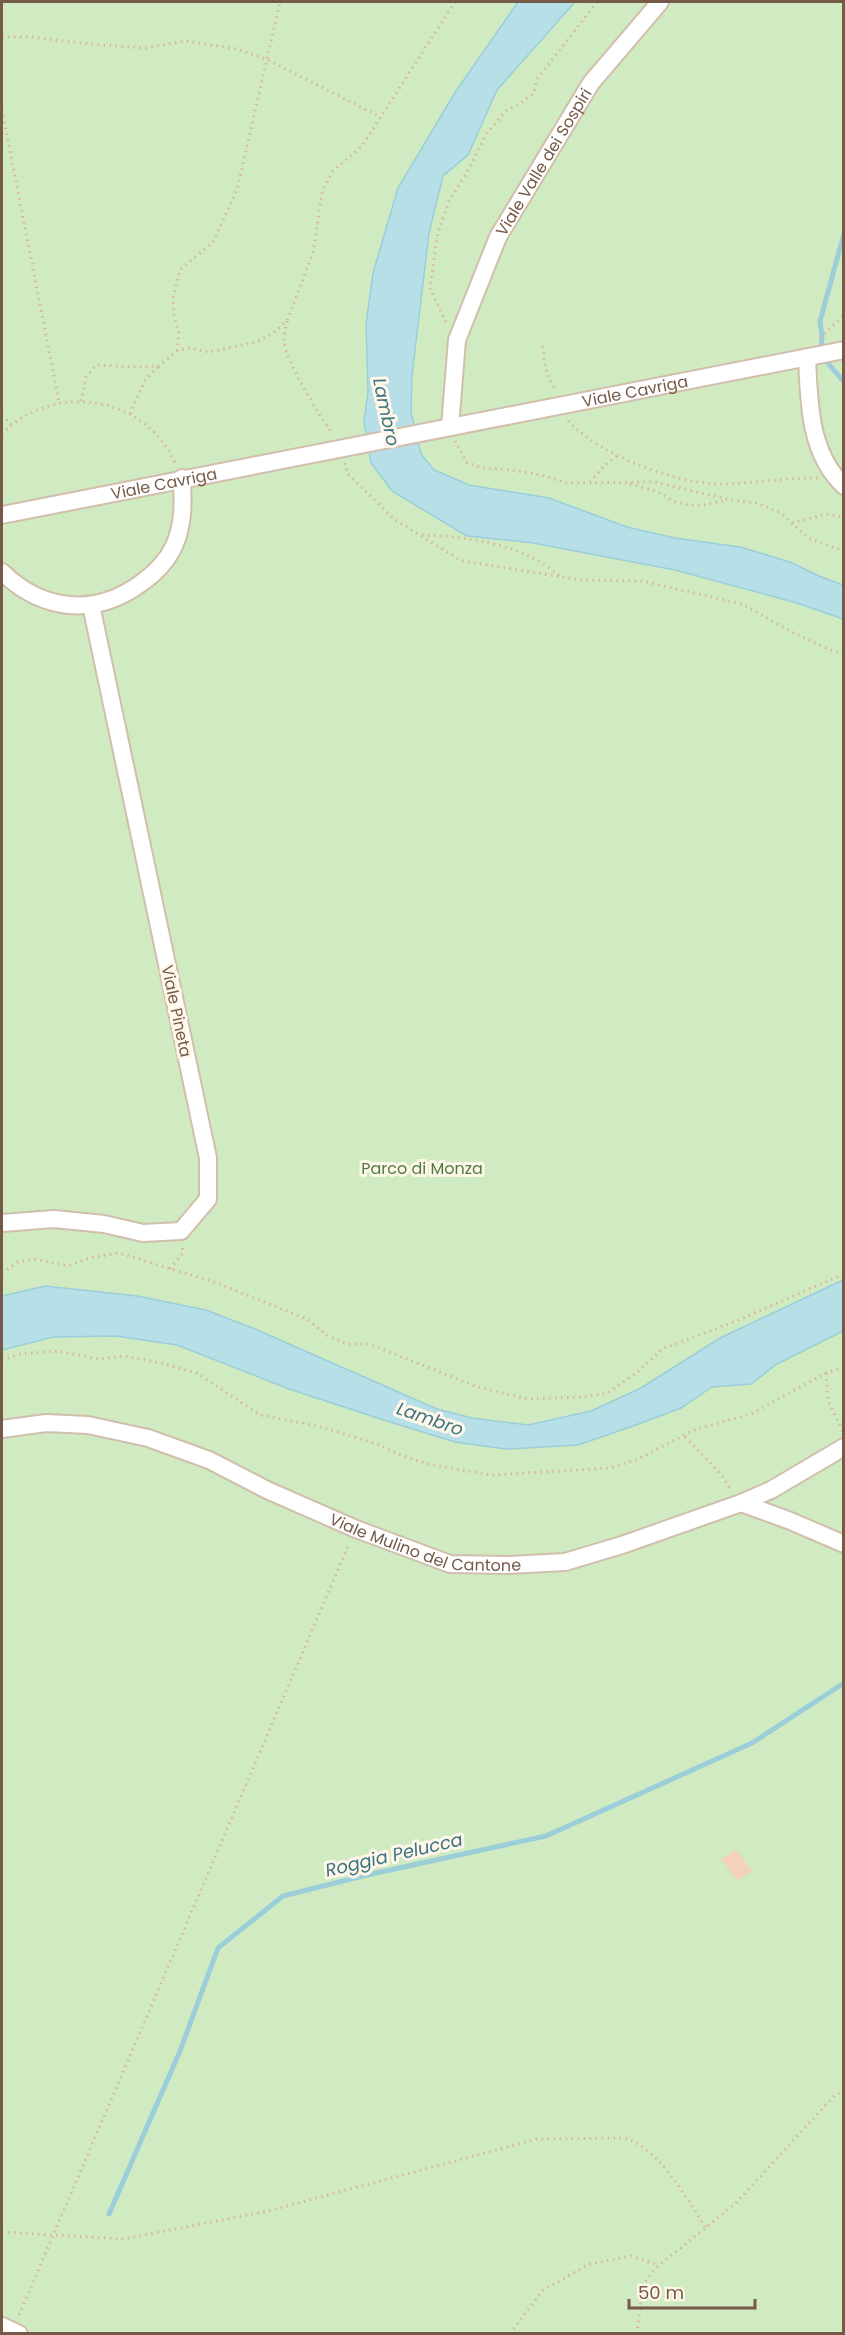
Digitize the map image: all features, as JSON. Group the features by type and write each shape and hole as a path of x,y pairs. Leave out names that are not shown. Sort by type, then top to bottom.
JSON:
{"lane":[{"name":"Viale Valle dei Sospiri","path":"450,427 457,340 498,237 591,83 660,2"},
{"name":"Viale Cavriga","path":"2,515 843,350"},
{"path":"807,357 809,404 818,447 839,482"},
{"path":"2,572 16,586 39,598 64,605 90,605 124,596 153,575 174,547 184,513 182,478"},
{"name":"Viale Pineta","path":"90,605 208,1158 208,1199 181,1231"},
{"path":"2,1223 54,1219 104,1224 143,1233 181,1231"},
{"name":"Viale Mulino del Cantone","path":"2,1429 46,1423 88,1425 148,1438 209,1460 267,1490 356,1529 450,1564 507,1566 565,1562 622,1545 741,1503 771,1490 843,1447"},
{"path":"741,1503 843,1544"}],"path":[{"path":"177,351 179,333 172,298 180,270 213,242 237,190 280,2"},
{"path":"455,2 362,146 333,171 322,192 313,253 287,321 284,342 292,363 309,398 342,447 347,473 394,520 462,561 581,580 642,581 742,604 830,651 843,654"},
{"path":"457,340 430,288 438,232 449,201 469,170 486,134 506,111 534,93 537,79 597,2"},
{"path":"2,37 31,37 145,48 185,41 237,49 268,60 380,117"},
{"path":"2,110 59,402"},
{"path":"130,414 145,380 177,351 188,348 209,352 243,346 273,333 287,321"},
{"path":"543,346 544,365 560,404 581,435 617,456 670,476 720,484 779,478 839,482"},
{"path":"81,401 86,377 96,365 159,366"},
{"path":"2,434 11,424 32,412 59,402 81,401 108,406 130,414 150,427 168,448 182,478"},
{"path":"2,415 11,424"},
{"path":"450,427 457,447 467,464 546,476 566,483 654,482 765,506 781,513 808,538 843,552"},
{"path":"590,483 603,466 617,456"},
{"path":"626,483 658,492 673,501 688,506 703,506 731,500"},
{"path":"792,523 826,514 843,517"},
{"path":"420,535 450,536 510,550 537,560 562,577"},
{"path":"170,1269 183,1253 181,1231"},
{"path":"2,1273 18,1262 34,1258 67,1266 88,1258 119,1253 214,1282 307,1319 328,1336 346,1344 369,1344 478,1387 527,1399 584,1397 608,1393 639,1371 662,1349 734,1322 843,1274"},
{"path":"2,1360 20,1354 58,1351 98,1359 124,1356 160,1363 197,1373 260,1415 318,1426 377,1444 427,1464 491,1475 610,1468 638,1459 696,1430 751,1414 826,1373 843,1367"},
{"path":"826,1373 828,1401 843,1432"},
{"path":"685,1437 721,1474 741,1503"},
{"path":"11,2330 356,1529"},
{"path":"637,2334 643,2284 658,2266 735,2204 835,2095 843,2091"},
{"path":"2,2232 124,2239 268,2211 537,2139 625,2138 642,2146 659,2162 706,2228"},
{"path":"510,2334 542,2291 589,2264 631,2256 658,2266"}],"green space":[{"name":"Parco di Monza","path":"2,2 843,2 843,2333 2,2334"}],"water":[{"name":"Lambro","path":"518,2 575,2 497,90 468,155 443,176 429,233 412,375 411,412 421,454 434,470 469,485 549,498 627,527 675,538 740,547 790,562 843,585 843,619 797,603 675,570 533,543 467,536 392,491 371,463 364,422 368,391 366,325 373,273 398,188 456,91"},
{"name":"Lambro","path":"843,1280 843,1331 777,1364 751,1384 712,1387 681,1408 578,1445 506,1449 455,1442 289,1389 177,1345 116,1336 53,1337 2,1350 2,1296 45,1286 137,1296 206,1310 255,1329 437,1409 472,1418 528,1425 591,1411 641,1388 720,1338"}],"building":[{"path":"736,1849 752,1871 737,1881 721,1859"}],"waterway":[{"name":"Roggia Pelucca","path":"844,234 820,321 821,355 844,382"},
{"name":"Roggia Pelucca","path":"109,2214 180,2051 218,1948 283,1896 546,1836 752,1743 844,1683"}]}
